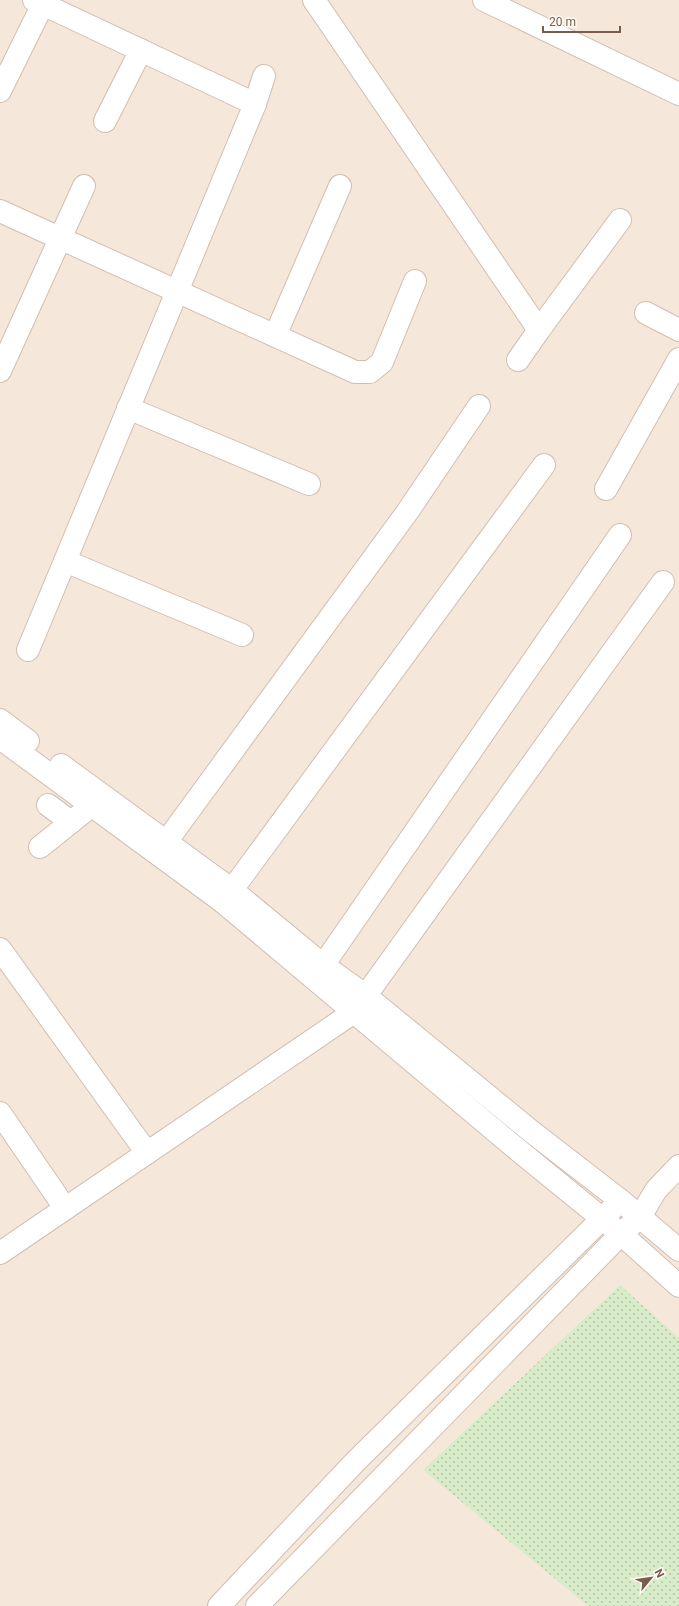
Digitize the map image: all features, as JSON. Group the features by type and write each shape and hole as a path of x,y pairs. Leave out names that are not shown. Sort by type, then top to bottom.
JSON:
{"street":[{"path":"314,0 539,330"},
{"path":"484,0 679,94"},
{"path":"0,91 39,2 255,104"},
{"path":"105,121 141,50"},
{"path":"28,650 255,104 264,76"},
{"path":"0,371 84,186"},
{"path":"275,336 340,186"},
{"path":"0,211 355,372 370,372 382,362 415,281"},
{"path":"518,360 620,220"},
{"path":"646,313 679,330"},
{"path":"606,489 679,359"},
{"path":"162,848 408,511 479,406"},
{"path":"128,408 309,484"},
{"path":"227,896 544,464"},
{"path":"319,972 620,535"},
{"path":"65,561 242,635"},
{"path":"0,1253 147,1153 360,1004 663,582"},
{"path":"0,720 162,848 227,896 360,1004 532,1132 620,1200 679,1250"},
{"path":"0,738 92,806 162,848"},
{"path":"48,805 71,822"},
{"path":"40,846 92,806"},
{"path":"0,949 147,1153"},
{"path":"360,1004 518,1150 621,1234 679,1286"},
{"path":"0,1113 65,1208"},
{"path":"518,1150 532,1132"},
{"path":"257,1606 640,1216 656,1190 679,1166"},
{"path":"219,1606 356,1461 602,1220 620,1200 656,1190"}],"shaded area":[{"path":"0,0 679,0 679,1606 0,1606"}],"green space":[{"path":"620,1285 679,1338 679,1606 588,1606 423,1470"}]}
